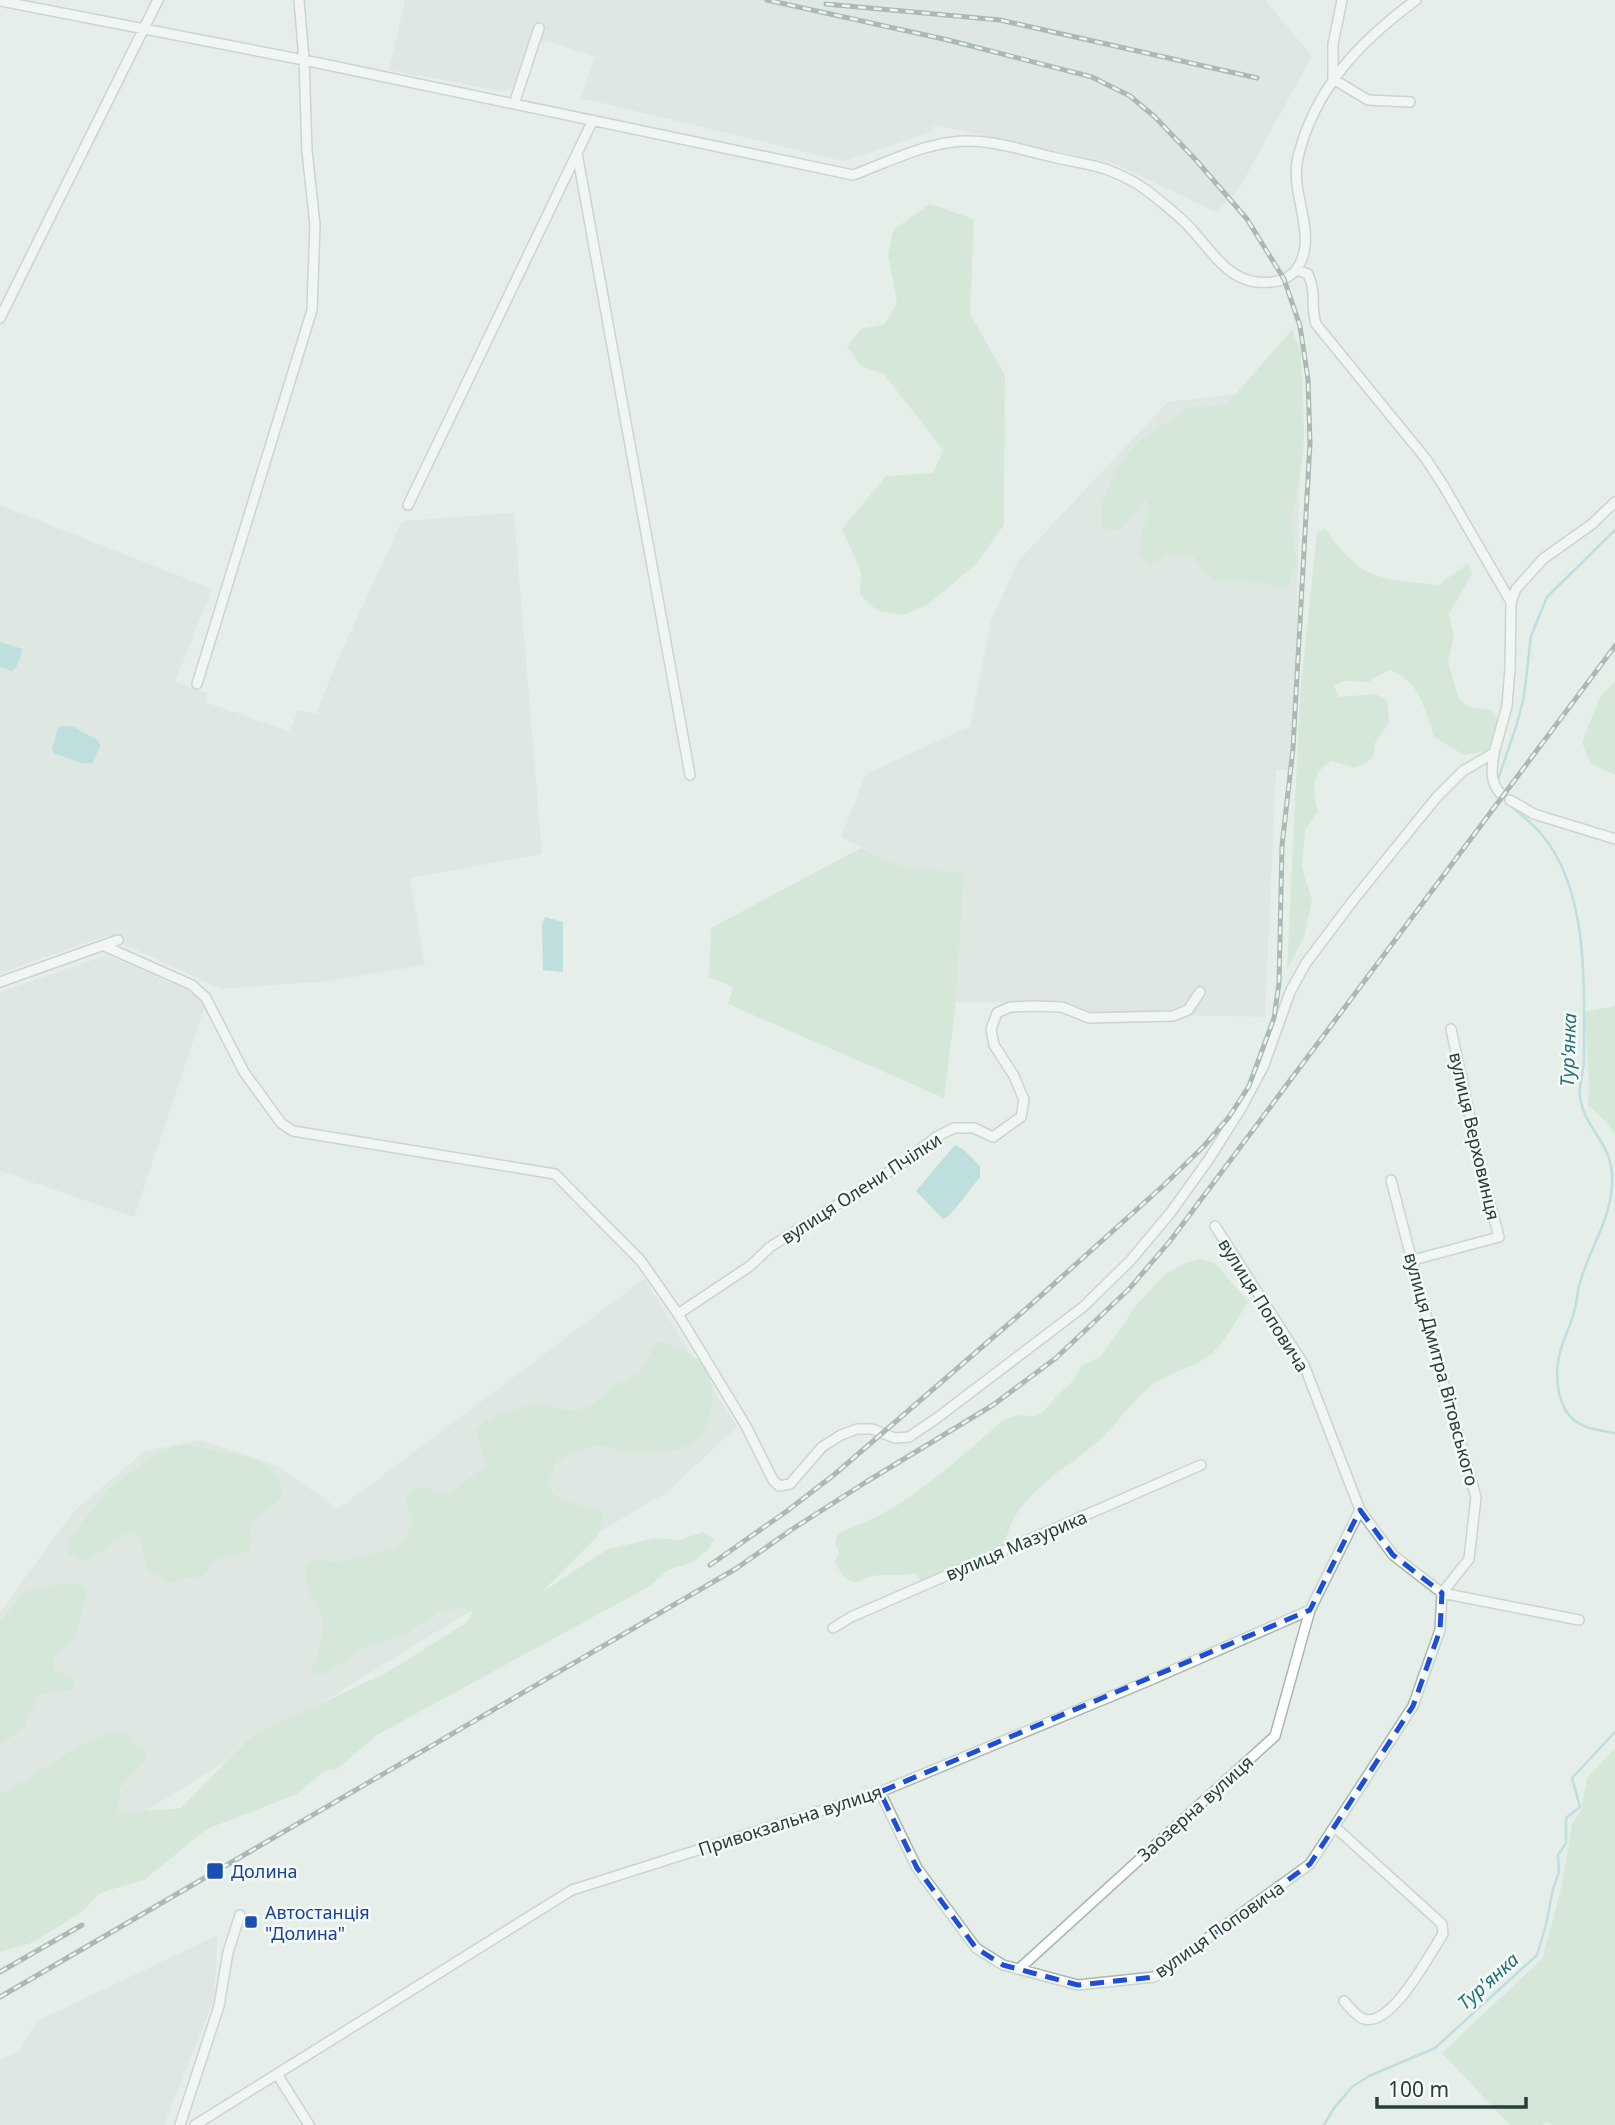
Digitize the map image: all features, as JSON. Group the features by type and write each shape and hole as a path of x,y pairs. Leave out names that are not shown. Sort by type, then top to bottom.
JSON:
{"street":[{"path":"0,318 158,0"},
{"path":"197,684 313,310 315,225 307,151 299,0"},
{"path":"1333,79 1333,44 1342,0"},
{"path":"0,1 304,60 853,175 927,148 952,142 977,141 1105,169 1149,191 1192,229 1219,262 1233,274 1265,284 1284,279 1297,270 1305,247 1296,174 1298,157 1322,94 1390,19 1416,0"},
{"path":"514,104 539,29"},
{"path":"1333,79 1368,100 1410,102"},
{"path":"408,505 593,120"},
{"path":"577,153 690,775"},
{"path":"1297,270 1308,274 1311,281 1314,292 1312,309 1316,324 1426,459 1511,602"},
{"path":"1500,793 1491,775 1494,752 1507,706 1511,602 1516,589 1543,559 1592,524 1615,502"},
{"path":"104,946 192,985 206,998 244,1072 281,1123 293,1131 555,1174 641,1261 678,1314 746,1426 773,1480 779,1486 790,1484 822,1447 841,1435 857,1429 872,1429 895,1438 909,1437 1083,1307 1130,1261 1178,1202 1243,1105 1265,1065 1290,992 1306,963 1436,797 1462,771 1494,752"},
{"path":"1510,800 1534,814 1615,839"},
{"path":"0,982 118,940"},
{"name":"вулиця Олени Пчілки","path":"678,1314 750,1266 770,1248 906,1161 936,1137 954,1128 974,1128 993,1137 1021,1117 1024,1100 1014,1076 994,1045 991,1029 997,1013 1010,1007 1033,1006 1062,1007 1089,1018 1173,1016 1188,1010 1200,992"},
{"name":"вулиця Верховинця","path":"1413,1260 1499,1237 1482,1173 1451,1029"},
{"name":"вулиця Дмитра Вітовського","path":"1391,1181 1476,1497 1469,1559 1442,1593"},
{"name":"вулиця Поповича","path":"1215,1226 1304,1366 1360,1510 1393,1555 1442,1593 1579,1620"},
{"name":"вулиця Мазурика","path":"832,1628 875,1606 1201,1465"},
{"path":"1310,1610 1360,1510"},
{"name":"вулиця Поповича","path":"880,1791 917,1868 976,1948 1003,1965 1078,1985 1154,1978 1310,1864 1413,1706 1440,1630 1442,1593"},
{"name":"Привокзальна вулиця","path":"195,2125 572,1891 880,1791 1148,1681 1310,1610"},
{"name":"Заозерна вулиця","path":"1019,1969 1275,1735 1310,1610"},
{"path":"1335,1827 1442,1924 1443,1934 1395,2006 1382,2017 1361,2019 1344,2001"},
{"path":"180,2125 219,2006 228,1952 240,1915"},
{"path":"277,2074 309,2125"}],"highlighted area":[{"path":"1360,1510 1393,1555 1442,1593 1440,1630 1413,1706 1310,1864 1154,1977 1078,1985 1003,1965 976,1948 917,1868 880,1792 1310,1610"}],"shaded area":[{"path":"405,0 1265,0 1312,56 1237,192 1216,212 1113,163 935,125 932,132 843,161 581,98 595,56 546,41 530,42 517,83 506,92 389,70"},
{"path":"1302,387 1296,654 1288,770 1276,770 1265,1017 1086,1013 1064,1003 955,1002 963,873 894,864 841,837 866,774 970,726 991,621 1018,561 1168,402"},
{"path":"0,505 212,589 175,682 208,693 205,702 290,731 298,710 316,714 338,659 402,521 514,513 542,854 410,878 425,965 330,981 221,989 106,936 0,973"},
{"path":"107,955 189,991 206,1003 134,1217 0,1171 0,992"},
{"path":"644,1279 737,1427 667,1492 0,1901 0,1612 74,1511 145,1451 201,1440 280,1467 338,1509"},
{"path":"218,1935 214,1999 164,2125 0,2125 0,2060 20,2050 37,2021"}],"green space":[{"path":"930,204 974,219 970,314 1005,375 1004,525 976,564 927,605 903,615 878,611 860,595 861,572 842,529 886,476 933,473 943,450 884,374 861,366 847,347 861,329 885,324 897,303 888,255 893,230"},
{"path":"1292,330 1301,352 1304,429 1303,453 1291,526 1296,562 1289,585 1279,588 1268,583 1220,582 1207,575 1193,556 1169,555 1149,565 1139,547 1147,517 1146,499 1123,527 1101,529 1101,505 1115,471 1139,441 1190,407 1226,405"},
{"path":"1325,529 1356,564 1385,578 1439,585 1468,563 1472,574 1449,614 1454,637 1448,661 1458,696 1466,706 1490,710 1498,719 1497,730 1487,751 1464,755 1434,737 1414,688 1399,674 1389,670 1368,682 1344,681 1334,686 1339,697 1376,694 1387,700 1389,723 1375,743 1374,755 1366,763 1355,768 1332,761 1319,771 1316,777 1314,790 1318,812 1305,830 1302,867 1312,901 1304,937 1287,970 1300,695 1317,532"},
{"path":"1615,681 1615,774 1612,774 1590,763 1582,742 1600,697"},
{"path":"861,848 894,864 964,873 955,1011 944,1098 728,1004 733,987 709,977 711,928"},
{"path":"1615,1006 1615,1135 1588,1105 1584,1012"},
{"path":"1199,1259 1215,1263 1248,1302 1231,1330 1204,1359 1147,1389 1103,1437 1042,1486 1016,1515 1008,1531 1005,1550 924,1585 915,1573 874,1576 858,1582 848,1580 844,1576 835,1561 839,1554 835,1541 838,1535 882,1514 912,1495 1003,1421 1012,1416 1033,1417 1044,1411 1074,1380 1081,1366 1100,1357 1133,1309 1164,1275 1185,1263"},
{"path":"657,1342 682,1350 701,1362 707,1370 711,1379 712,1396 706,1427 699,1437 678,1449 634,1453 597,1445 558,1462 548,1486 555,1496 603,1513 603,1525 598,1536 541,1593 608,1549 655,1538 679,1540 703,1532 714,1539 708,1550 690,1563 668,1570 650,1586 377,1735 337,1769 324,1771 297,1794 207,1829 144,1880 100,1893 83,1911 34,1942 0,1952 0,1791 7,1792 58,1759 114,1731 127,1733 134,1744 145,1749 145,1760 120,1788 118,1813 181,1808 253,1735 388,1672 466,1623 473,1612 462,1607 437,1613 408,1633 362,1649 322,1676 312,1671 323,1622 306,1585 306,1570 310,1561 323,1559 334,1563 394,1548 404,1542 413,1522 406,1499 411,1493 425,1487 448,1495 486,1466 476,1432 484,1422 530,1405 542,1404 566,1411 590,1406 618,1384 640,1373"},
{"path":"182,1445 249,1458 272,1469 278,1476 282,1498 254,1520 250,1531 253,1538 249,1550 216,1560 201,1578 190,1577 167,1582 147,1570 140,1536 129,1532 91,1558 79,1560 68,1554 67,1542 109,1489 159,1452"},
{"path":"80,1583 88,1592 74,1638 54,1657 53,1669 75,1679 73,1690 39,1694 24,1727 0,1746 0,1623 19,1598 29,1590 42,1586"},
{"path":"1615,1748 1615,2125 1554,2125 1545,2122 1543,2125 1510,2125 1442,2053 1542,1959 1561,1889 1572,1824 1581,1811 1587,1778"}],"water":[{"path":"0,642 23,649 16,668 12,671 0,667"},
{"path":"74,727 99,741 100,747 92,763 80,763 54,753 52,749 58,728"},
{"path":"545,917 563,922 563,972 543,970 542,925"},
{"path":"955,1145 980,1166 980,1177 950,1215 943,1219 916,1191"}],"waterway":[{"name":"Тур'янка","path":"1497,782 1524,696 1531,636 1547,597 1615,530"},
{"name":"Тур'янка","path":"1512,807 1543,836 1558,859 1569,884 1581,941 1583,971 1584,1061 1580,1098 1583,1110 1605,1148 1612,1171 1607,1211 1583,1273 1575,1309 1559,1356 1558,1386 1565,1409 1575,1421 1589,1428 1615,1433"},
{"name":"Тур'янка","path":"1324,2125 1352,2087 1369,2076 1435,2048 1537,1955 1559,1872 1558,1855 1566,1843 1566,1818 1580,1807 1572,1778 1615,1732"}],"railway":[{"path":"710,1565 835,1474 1026,1309 1204,1146 1229,1117 1249,1086 1274,1018 1279,983 1282,846 1293,748 1310,443 1308,379 1300,326 1284,279 1247,219 1195,159 1155,117 1130,96 1092,77 948,40 767,0"},
{"path":"826,4 1000,20 1257,78"},
{"path":"0,1997 737,1568 866,1482 993,1405 1056,1358 1129,1289 1170,1241 1615,646"},
{"path":"0,1972 82,1925"}],"place":[{"name":"Долина","path":"215,1871"},
{"name":"Автостанція \"Долина\"","path":"251,1922"}]}
